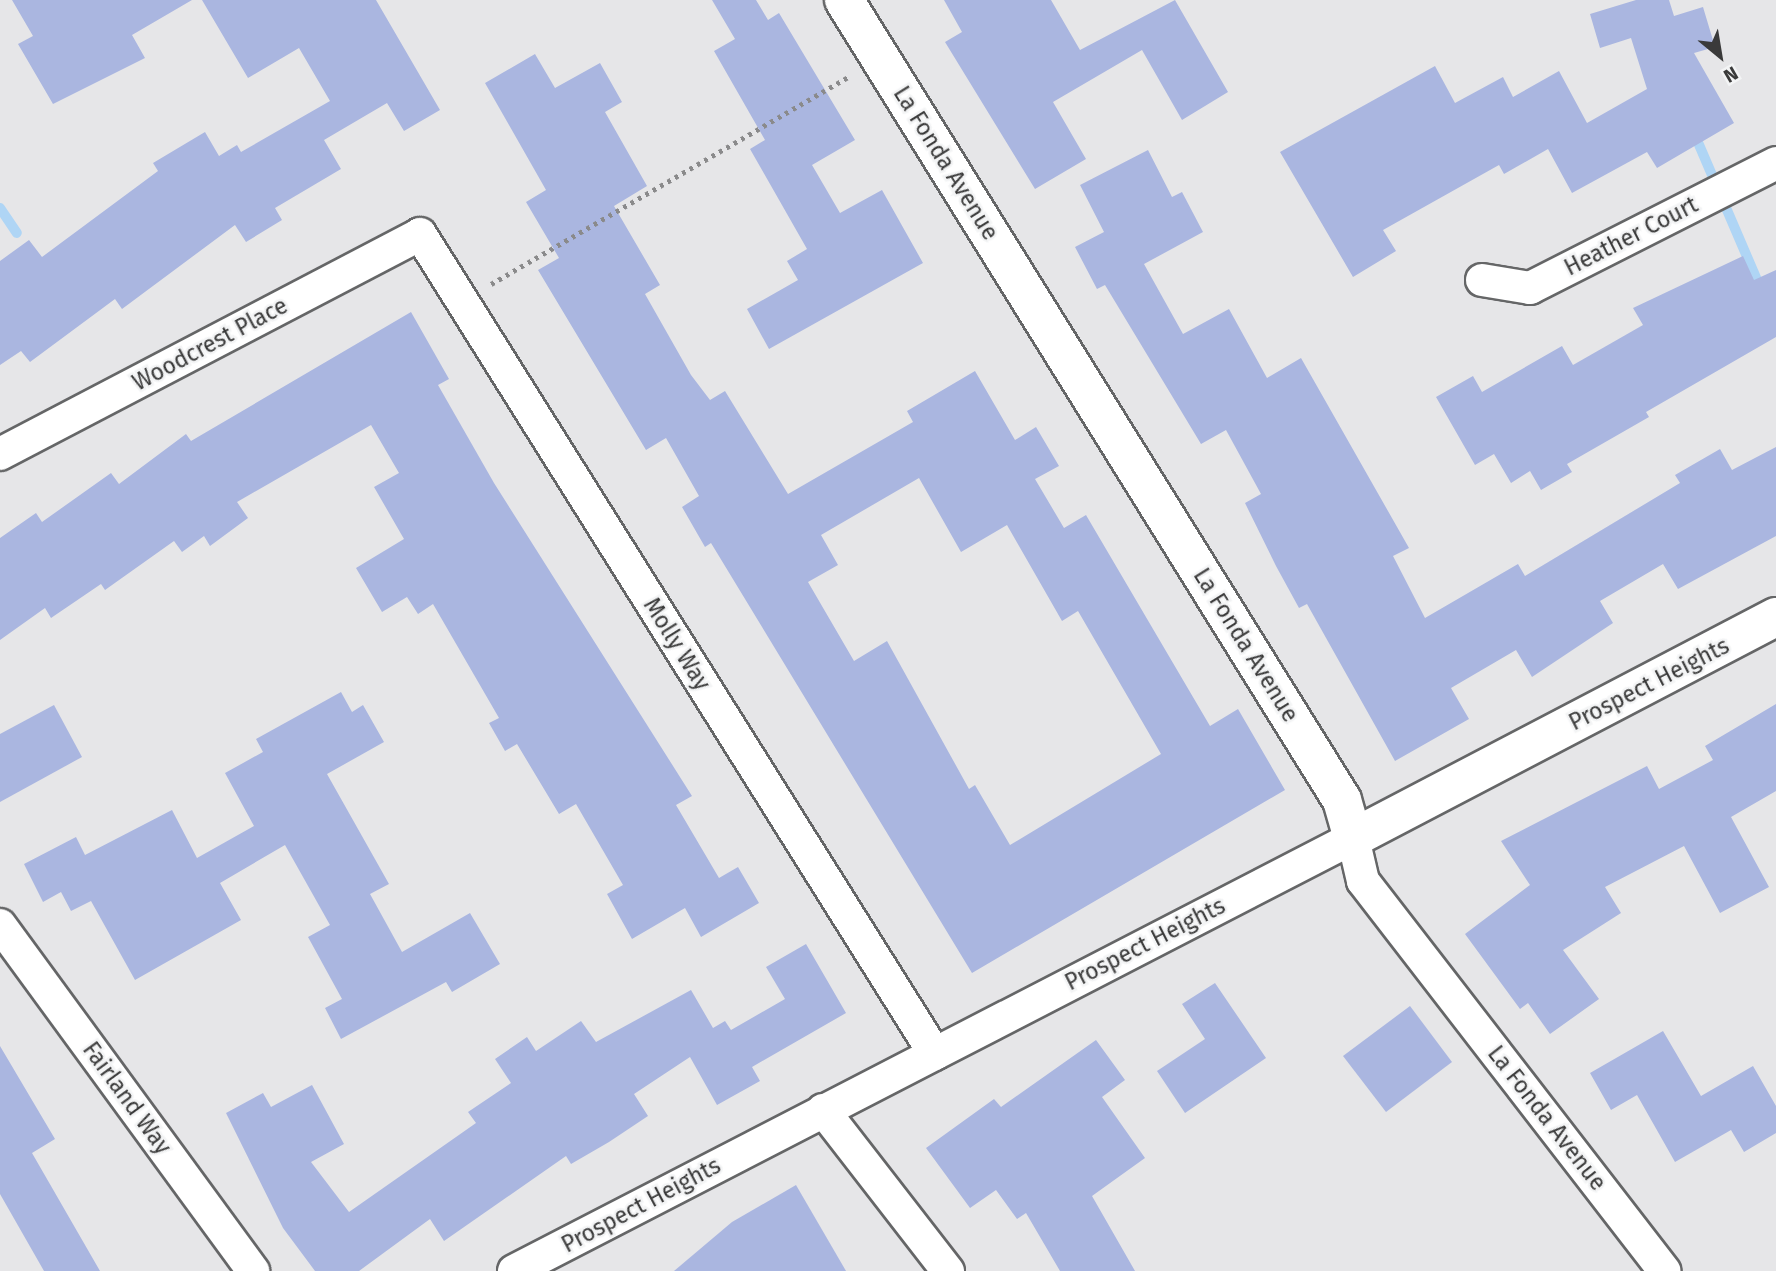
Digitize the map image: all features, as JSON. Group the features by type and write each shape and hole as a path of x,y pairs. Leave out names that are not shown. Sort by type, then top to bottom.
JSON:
{"street":[{"name":"La Fonda Avenue","path":"844,0 1342,800 1363,881 1664,1271"},
{"name":"Heather Court","path":"1482,280 1530,288 1776,163"},
{"name":"Molly Way","path":"420,234 460,302 935,1054"},
{"name":"Woodcrest Place","path":"0,454 420,234"},
{"name":"Prospect Heights","path":"514,1271 1776,617"},
{"name":"Fairland Way","path":"0,925 253,1271"},
{"path":"823,1110 948,1271"}],"path":[{"path":"460,302 880,59"}],"building":[{"path":"12,0 192,0 132,35 145,58 53,104 18,44 33,36"},
{"path":"202,0 376,0 440,110 404,131 387,103 324,140 341,169 275,208 282,220 246,242 235,225 122,309 115,299 30,362 21,351 0,365 0,261 29,240 42,257 158,171 153,163 205,132 219,156 237,145 241,152 330,101 299,48 248,78"},
{"path":"712,0 756,0 768,20 779,13 855,140 812,165 840,213 882,190 923,263 769,349 747,309 798,280 787,261 807,249 750,149 765,140 714,51 735,39"},
{"path":"944,0 1051,0 1080,50 1175,0 1228,92 1182,120 1142,50 1053,102 1086,159 1035,189 945,42 962,32"},
{"path":"1636,0 1669,0 1674,16 1703,7 1715,47 1694,53 1734,123 1657,168 1647,152 1572,193 1548,149 1504,174 1499,165 1383,230 1396,251 1353,277 1280,152 1435,66 1455,103 1503,77 1513,97 1559,71 1587,123 1647,89 1631,38 1600,48 1590,14"},
{"path":"535,54 555,88 600,63 622,102 605,112 647,186 614,206 660,285 645,294 691,375 710,400 725,391 788,494 913,422 907,411 975,371 1015,440 1036,427 1059,466 1035,479 1064,528 1086,515 1210,726 1238,709 1285,790 972,973 711,543 705,547 682,507 699,496 666,438 646,450 538,270 559,258 526,202 546,190 485,83","holes":["919,478 961,552 1007,525 1062,621 1078,611 1161,754 1010,845 975,785 969,789 887,641 854,661 808,582 838,565 821,535"]},
{"path":"1148,150 1172,197 1182,192 1203,232 1144,264 1183,334 1229,309 1267,378 1301,358 1409,548 1393,556 1425,618 1518,564 1525,576 1680,483 1675,475 1720,449 1732,470 1776,447 1776,536 1678,589 1663,564 1600,601 1613,623 1532,677 1516,650 1451,688 1469,719 1395,761 1307,604 1299,608 1276,566 1245,503 1261,494 1226,430 1201,444 1105,285 1097,289 1075,247 1104,232 1080,185"},
{"path":"1743,256 1754,280 1776,270 1776,337 1646,412 1649,417 1567,464 1572,472 1541,490 1530,471 1511,483 1494,454 1475,465 1436,397 1473,376 1482,392 1562,346 1573,365 1643,325 1633,308"},
{"path":"411,312 449,379 438,385 494,483 692,796 676,805 719,878 738,867 759,903 701,937 685,908 632,939 607,894 623,885 576,804 559,814 517,744 505,751 489,723 499,718 433,604 418,614 407,597 382,612 356,568 404,539 374,487 399,473 371,425 237,502 248,518 210,546 204,536 182,552 174,541 105,590 101,584 51,618 45,608 0,640 0,538 36,513 42,522 111,473 119,484 186,434 191,441"},
{"path":"341,692 352,712 363,705 384,742 327,774 389,884 370,894 402,952 470,913 500,964 452,992 446,982 341,1039 325,1008 342,999 308,937 330,925 285,845 220,883 241,920 135,980 91,901 71,911 61,892 43,902 24,864 76,837 85,855 172,810 197,858 254,826 225,773 263,752 256,739"},
{"path":"1776,704 1776,791 1731,817 1769,887 1720,913 1684,846 1605,887 1621,913 1563,950 1599,999 1550,1034 1528,1003 1520,1009 1465,934 1530,885 1501,841 1647,766 1659,789 1713,760 1705,746"},
{"path":"54,705 82,757 0,802 0,734"},
{"path":"806,944 846,1013 752,1067 760,1081 717,1105 690,1057 634,1094 648,1116 609,1142 571,1164 566,1156 444,1241 430,1219 359,1271 315,1271 283,1228 226,1113 263,1093 271,1107 312,1085 344,1144 311,1162 349,1212 476,1123 468,1112 511,1083 495,1059 527,1037 536,1051 581,1021 596,1042 691,990 713,1028 725,1021 731,1030 785,999 766,967"},
{"path":"1215,983 1266,1058 1185,1113 1157,1071 1205,1039 1182,1004"},
{"path":"1410,1006 1452,1062 1386,1112 1343,1056"},
{"path":"1663,1031 1701,1096 1753,1066 1776,1106 1776,1133 1744,1152 1731,1130 1675,1162 1637,1095 1611,1110 1590,1073"},
{"path":"1096,1040 1125,1080 1102,1097 1145,1158 1092,1196 1135,1271 1060,1271 1026,1213 1017,1219 996,1190 970,1208 926,1148 994,1099 1001,1107"},
{"path":"0,1046 55,1139 32,1153 100,1271 44,1271 0,1194"},
{"path":"796,1185 846,1271 674,1271 732,1222"}],"waterway":[{"path":"1694,133 1762,292"},
{"path":"0,208 17,233"}]}
